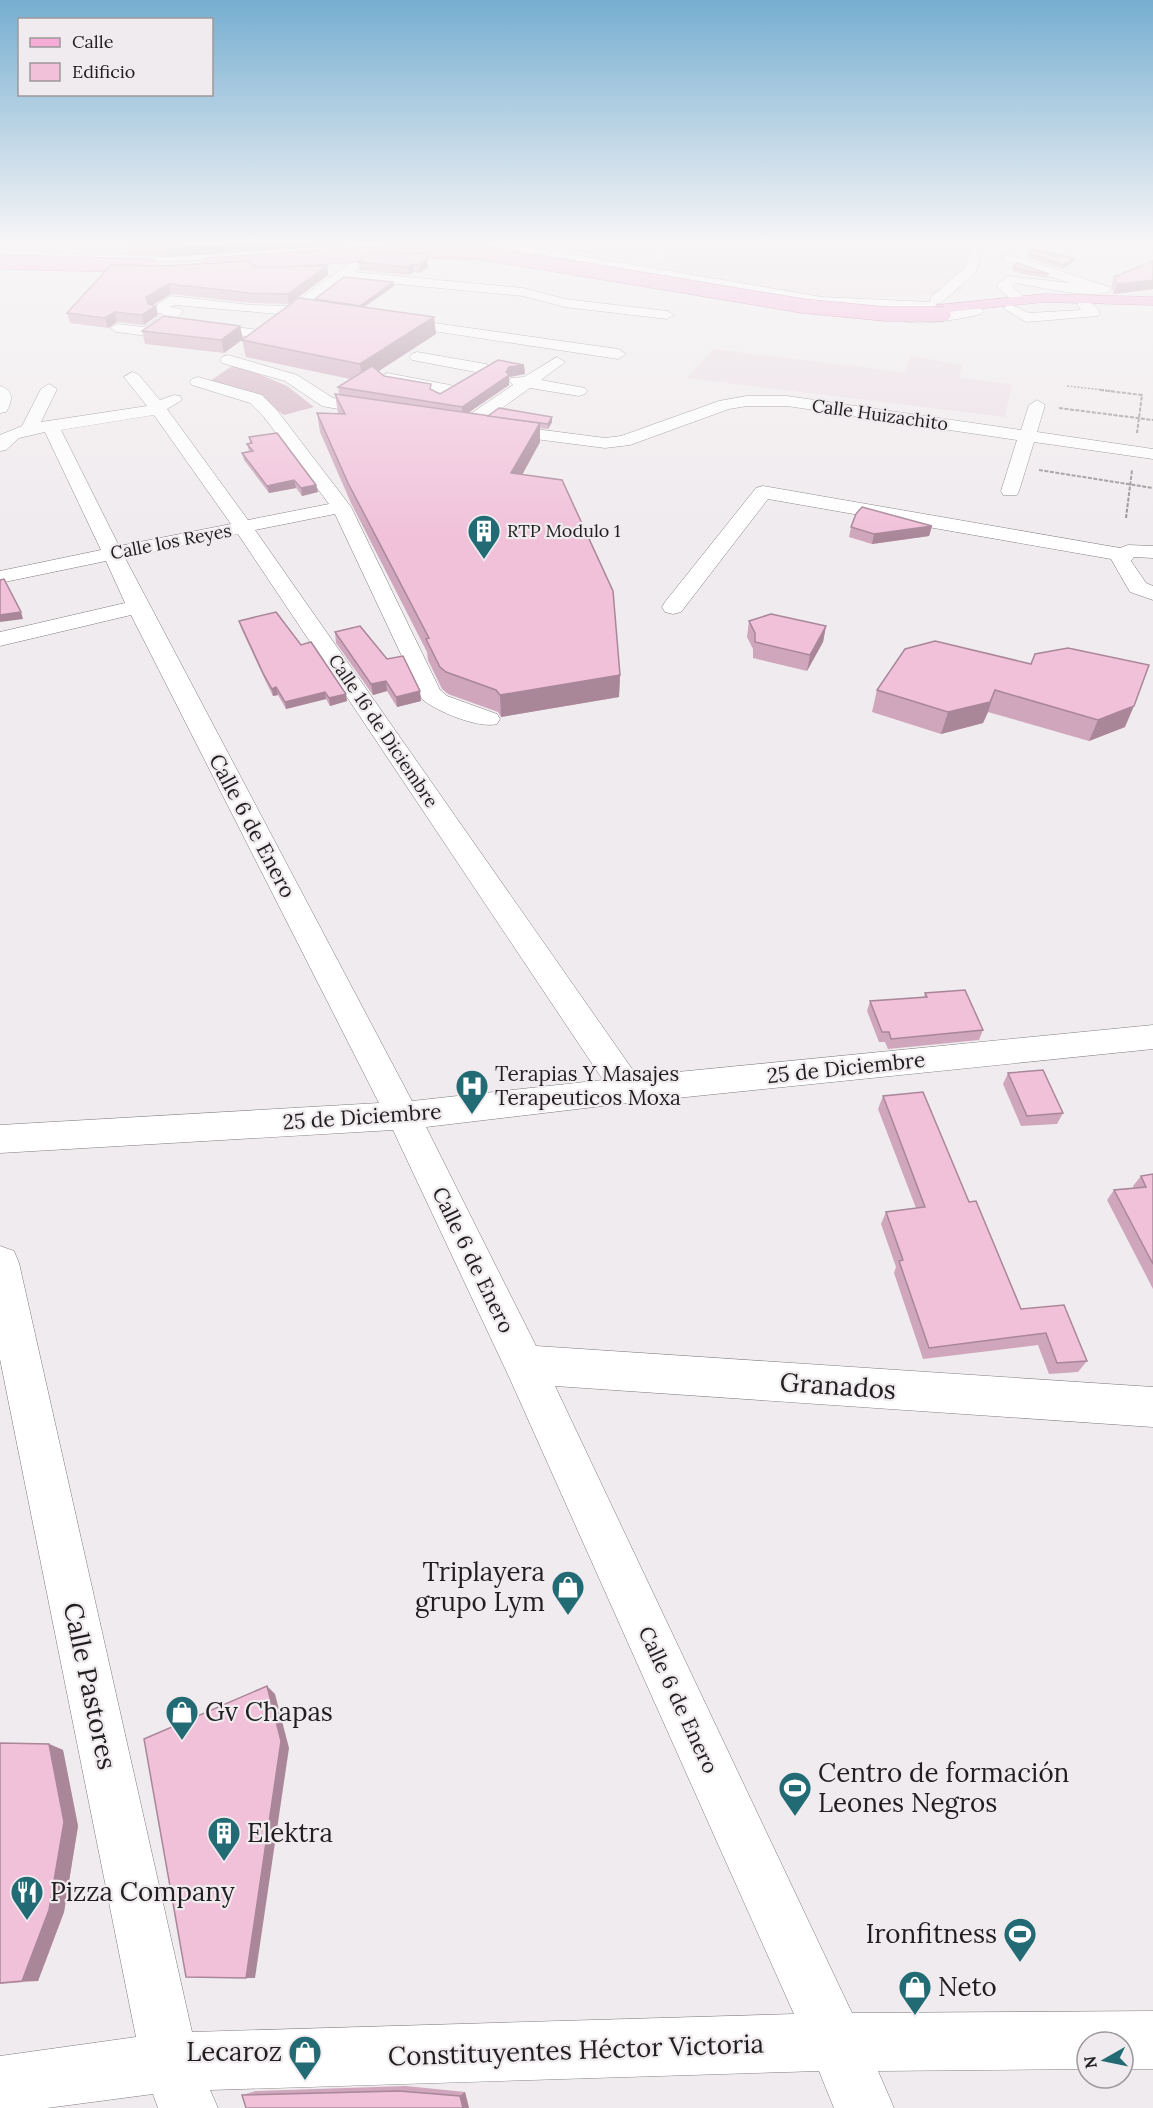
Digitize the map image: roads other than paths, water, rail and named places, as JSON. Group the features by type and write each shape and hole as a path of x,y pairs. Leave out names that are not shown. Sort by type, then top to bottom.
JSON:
{"street":[{"path":"2,443 12,434 40,427 158,409 253,340"},
{"path":"526,340 618,354"},
{"path":"417,357 528,383 579,391"},
{"path":"466,425 528,383 563,363 537,359"},
{"path":"228,360 291,378 319,398 344,407 399,415"},
{"path":"456,397 481,372 500,360"},
{"name":"Calle 16 de Diciembre","path":"132,377 158,409 243,527 628,1090"},
{"path":"386,378 456,397 514,409"},
{"path":"198,382 256,399 291,437 341,507 430,694 438,701 488,719"},
{"path":"40,427 49,389"},
{"path":"0,391 3,393 3,403 0,408"},
{"name":"Calle Huizachito","path":"444,422 605,443 624,441 725,405 767,400 1153,454"},
{"path":"1010,491 1037,405"},
{"path":"338,424 335,414 344,407"},
{"name":"Calle 6 de Enero","path":"40,427 113,553 138,607 403,1116 524,1365 836,2042 864,2108"},
{"path":"673,607 763,492 1125,555"},
{"name":"Calle los Reyes","path":"0,577 341,507"},
{"path":"1153,552 1128,551 1120,560 1138,587 1153,594"},
{"path":"0,639 138,607"},
{"name":"25 de Diciembre","path":"0,1138 403,1116 628,1090 1153,1036"},
{"name":"Calle Pastores","path":"0,1263 179,2085"},
{"name":"Granados","path":"524,1365 1153,1407"},
{"name":"Constituyentes Héctor Victoria","path":"0,2085 179,2085 836,2042 1153,2040"}],"place":[{"name":"RTP Modulo 1","path":"484,560"},
{"name":"Terapias Y Masajes Terapeuticos Moxa","path":"472,1115"},
{"name":"Triplayera grupo Lym","path":"568,1616"},
{"name":"Gv Chapas","path":"182,1741"},
{"name":"Centro de formación Leones Negros","path":"795,1817"},
{"name":"Elektra","path":"224,1862"},
{"name":"Pizza Company","path":"27,1921"},
{"name":"Ironfitness","path":"1020,1963"},
{"name":"Neto","path":"915,2016"},
{"name":"Lecaroz","path":"305,2081"}]}
